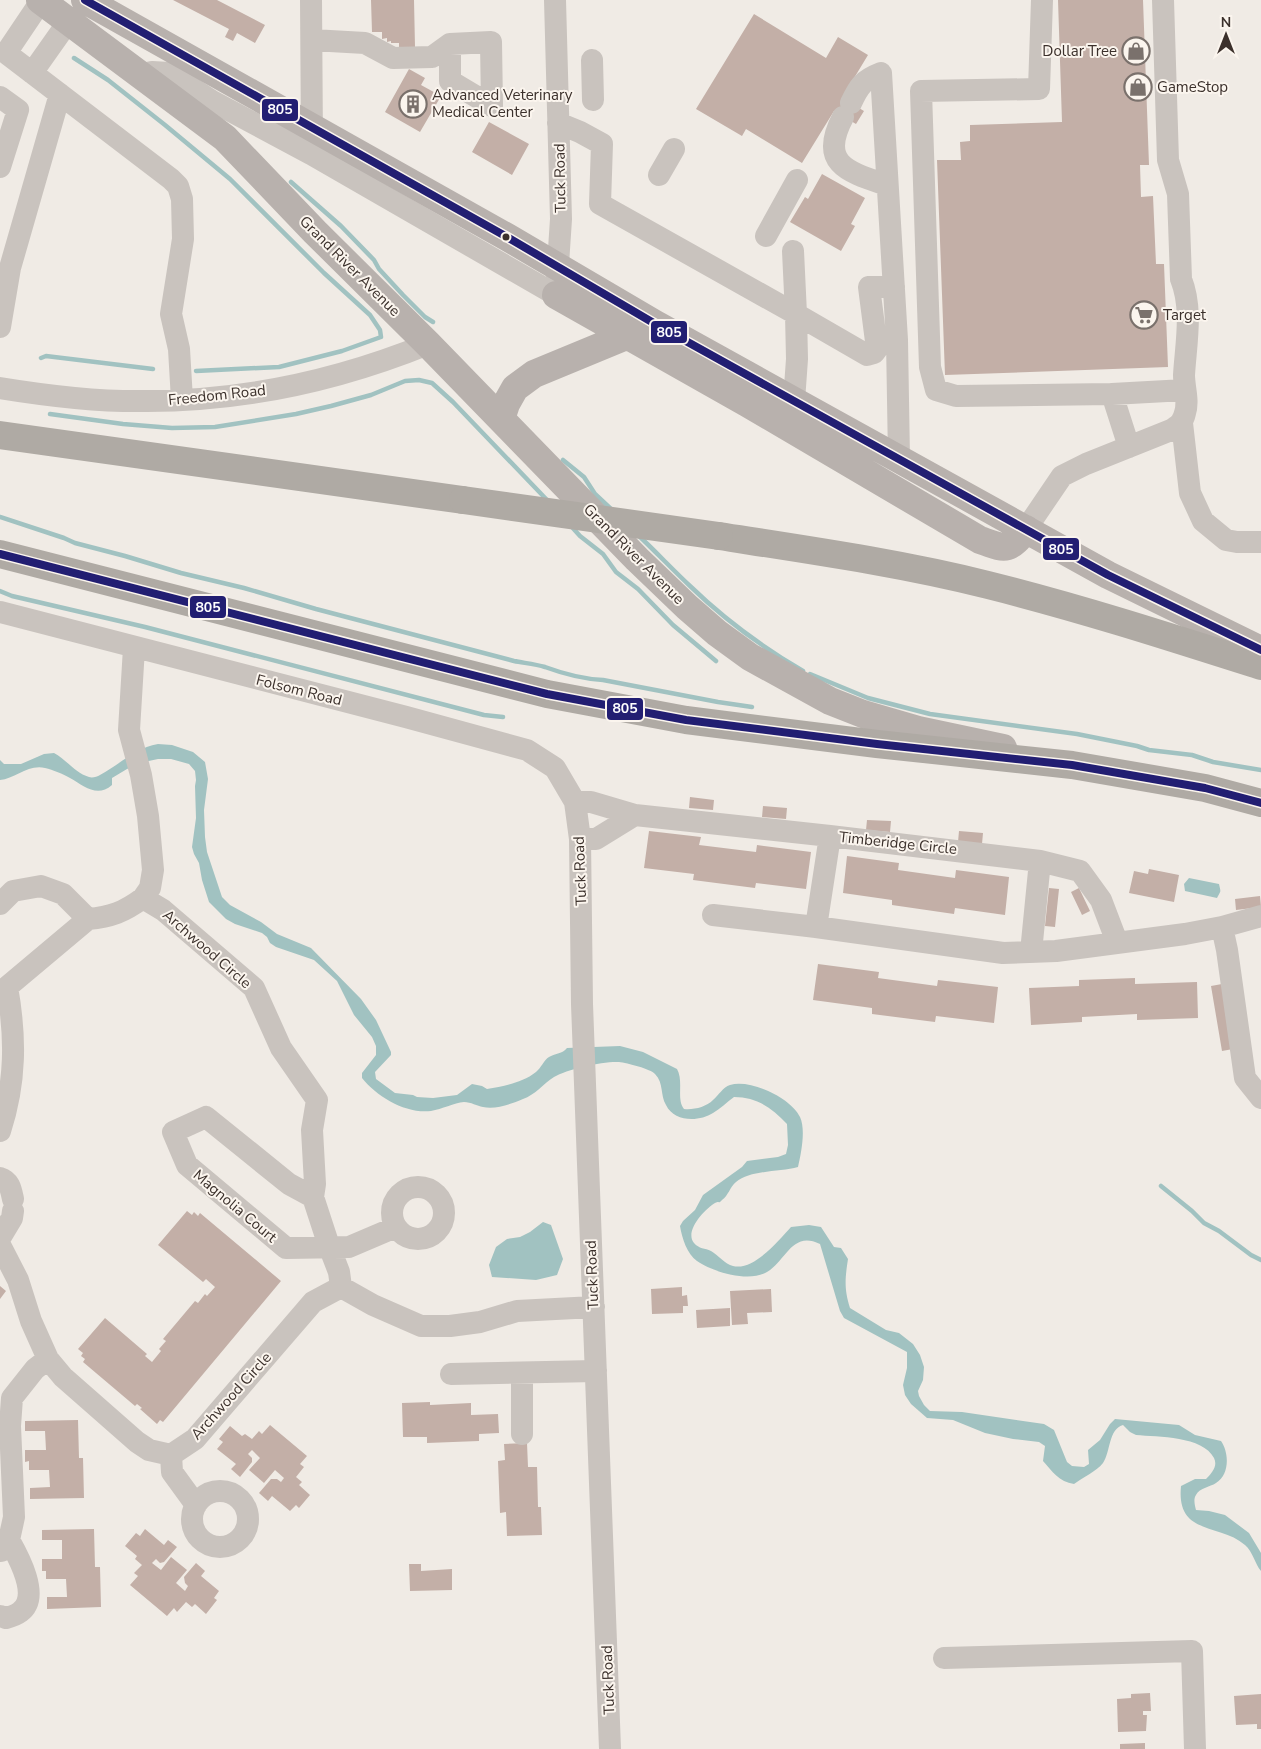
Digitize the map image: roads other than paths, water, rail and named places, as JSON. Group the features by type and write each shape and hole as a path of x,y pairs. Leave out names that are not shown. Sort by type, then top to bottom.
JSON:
{"highway":[{"path":"0,435 844,555 986,584 1085,610 1261,666"},
{"path":"0,554 547,694 686,720 886,746 1072,764"},
{"name":"Grand River Avenue","path":"1072,764 1205,788 1261,803"}],"main road":[{"path":"85,0 558,266 657,325 1108,575 1261,650"},
{"name":"Grand River Avenue","path":"52,7 138,75 225,138 637,559 717,633 750,657 830,701 863,714 918,730 1072,764"},
{"path":"556,295 747,403 980,540 1003,548 1014,544 1026,529"},
{"path":"502,419 506,404 515,388 534,374 626,336 636,328 657,325"},
{"path":"747,403 765,398 786,397"}],"street":[{"path":"311,0 311,154"},
{"name":"Tuck Road","path":"555,0 561,218 556,295"},
{"path":"1042,0 1038,89 920,91 930,366 936,390 956,396 1112,394 1185,390"},
{"path":"1163,0 1168,160 1178,194 1182,279 1186,289 1188,334 1184,376 1186,411 1182,423 1190,493 1203,521 1226,540 1261,542"},
{"path":"52,7 6,53 172,179 178,186 182,199 183,239 171,314 178,349 182,400"},
{"path":"32,73 52,7"},
{"path":"312,40 365,43 393,58 432,57 450,44"},
{"path":"592,60 593,100"},
{"path":"138,75 152,72 169,73 212,101 311,154 556,295"},
{"path":"887,185 855,175 838,162 834,147 838,127 860,86 868,78 881,73 897,340 899,459"},
{"path":"0,327 10,268 60,94"},
{"path":"0,97 18,110 0,167"},
{"path":"558,123 602,144 600,204 867,356 874,353 877,349 869,287 894,287"},
{"path":"659,175 674,149"},
{"path":"766,236 797,180"},
{"path":"786,397 797,358 793,251"},
{"name":"Freedom Road","path":"0,388 37,394 101,400 182,400 235,396 274,390 335,375 428,344"},
{"path":"1112,394 1129,447"},
{"path":"1026,529 1062,476 1171,430 1182,423"},
{"name":"Folsom Road","path":"0,612 134,648 362,705 527,750 555,768 576,802"},
{"path":"0,1131 12,1084 14,1046 12,1014 3,980 88,919 106,917 127,910 144,898 150,888 153,870 148,816 141,775 129,730 134,648"},
{"name":"Tuck Road","path":"576,802 580,839 585,1073 610,1749"},
{"name":"Timberidge Circle","path":"576,802 591,802 635,815 1040,860 1080,871 1101,900 1117,942"},
{"path":"580,839 596,839 635,815"},
{"path":"816,927 830,836"},
{"path":"1031,952 1040,860"},
{"path":"0,904 13,891 41,886 63,894 88,919"},
{"name":"Archwood Circle","path":"144,898 163,910 254,988 281,1048 317,1100 312,1130 315,1184 313,1197 328,1246 339,1272 341,1287 314,1302 195,1439 170,1455"},
{"path":"713,915 1003,953 1056,951 1185,934 1222,927 1261,916"},
{"path":"1222,927 1245,1078 1261,1098"},
{"name":"Magnolia Court","path":"313,1197 289,1184 206,1117 173,1132 186,1165 286,1248 349,1247 396,1227"},
{"path":"0,1178 10,1187 13,1205 12,1218 0,1238"},
{"path":"0,1245 18,1280 31,1321 48,1359 63,1378 137,1442 149,1450 170,1455 172,1472 196,1505"},
{"path":"341,1287 373,1305 421,1326 450,1326 480,1322 518,1311 594,1307"},
{"path":"0,1616 6,1618 21,1612 28,1601 28,1578 20,1559 5,1546 14,1517 10,1426 12,1398 35,1369 48,1359"},
{"path":"451,1374 596,1371"},
{"path":"522,1373 522,1434"},
{"path":"943,1657 1192,1651 1195,1749"}],"water":[{"path":"158,744 172,745 193,752 205,762 208,779 204,810 205,837 207,852 222,897 230,905 261,922 277,934 311,948 361,999 376,1020 391,1055 375,1072 376,1079 395,1093 433,1098 457,1095 472,1084 487,1089 525,1079 536,1072 549,1057 567,1048 620,1046 643,1052 677,1069 684,1109 703,1106 730,1085 739,1084 759,1087 779,1097 795,1110 802,1122 802,1142 798,1167 757,1173 736,1182 720,1202 711,1206 697,1221 692,1233 692,1238 696,1245 711,1251 730,1265 741,1266 749,1264 765,1253 791,1227 809,1225 821,1227 834,1247 841,1248 848,1259 846,1284 850,1308 886,1330 899,1333 913,1344 920,1355 924,1367 923,1380 918,1391 924,1405 930,1411 962,1412 1044,1424 1054,1430 1067,1462 1072,1466 1084,1467 1089,1464 1088,1450 1100,1440 1115,1419 1179,1425 1195,1435 1221,1441 1227,1457 1224,1475 1216,1483 1197,1493 1194,1500 1196,1510 1225,1515 1249,1533 1261,1553 1261,1571 1245,1545 1235,1538 1192,1521 1185,1513 1181,1502 1181,1486 1195,1479 1206,1479 1215,1467 1214,1458 1200,1445 1167,1437 1136,1435 1123,1425 1112,1436 1103,1463 1074,1484 1069,1483 1056,1475 1043,1461 1045,1446 1039,1442 985,1433 953,1420 927,1418 911,1404 905,1395 903,1385 907,1368 907,1352 844,1318 840,1311 820,1244 803,1241 796,1244 767,1272 751,1276 731,1275 721,1272 693,1258 682,1236 680,1226 695,1210 703,1195 742,1167 747,1161 778,1157 786,1154 788,1145 787,1124 764,1104 750,1099 734,1097 707,1116 687,1119 670,1111 663,1097 660,1081 655,1074 638,1066 612,1062 586,1066 560,1074 527,1097 503,1106 488,1108 464,1102 431,1111 412,1110 402,1107 384,1098 362,1078 362,1073 376,1055 376,1046 372,1037 354,1015 337,981 314,960 276,947 262,933 226,919 209,902 199,863 192,847 196,818 196,780 195,771 189,764 171,759 144,762 112,778 112,785 101,791 85,787 61,774 39,767 0,780 0,760 4,764 21,764 44,754 54,753 79,772 93,777 99,776 142,749"},
{"path":"1189,878 1219,884 1220,891 1217,898 1185,891 1184,884"},
{"path":"543,1222 551,1225 563,1259 557,1275 536,1280 492,1277 489,1265 496,1247 507,1239 520,1237 530,1232"}],"waterway":[{"path":"74,58 108,80 230,179 324,273 370,315 380,330 381,337 342,351 279,367 196,371"},
{"path":"291,182 341,226 374,260 379,269 403,295 425,317 433,322"},
{"path":"41,358 46,356 153,369"},
{"path":"50,414 123,424 172,428 215,427 296,414 331,406 371,395 405,381 419,380 432,383 453,402 547,500"},
{"path":"563,460 584,477 595,494 611,509"},
{"path":"0,517 75,543 181,573 244,588 514,661 581,677 752,707"},
{"path":"571,526 580,536 603,554 616,572 638,589 673,625 716,661"},
{"path":"638,535 716,610 758,642 803,671"},
{"path":"0,591 12,596 145,627 484,715 503,717"},
{"path":"810,674 868,698 930,714 1077,734 1149,750 1192,755 1213,762 1261,770"},
{"path":"1161,1186 1204,1223 1261,1260"}],"place":[{"name":"Dollar Tree","path":"1136,51"},
{"name":"GameStop","path":"1138,87"},
{"name":"Advanced Veterinary Medical Center","path":"413,104"},
{"name":"Target","path":"1144,315"}]}
